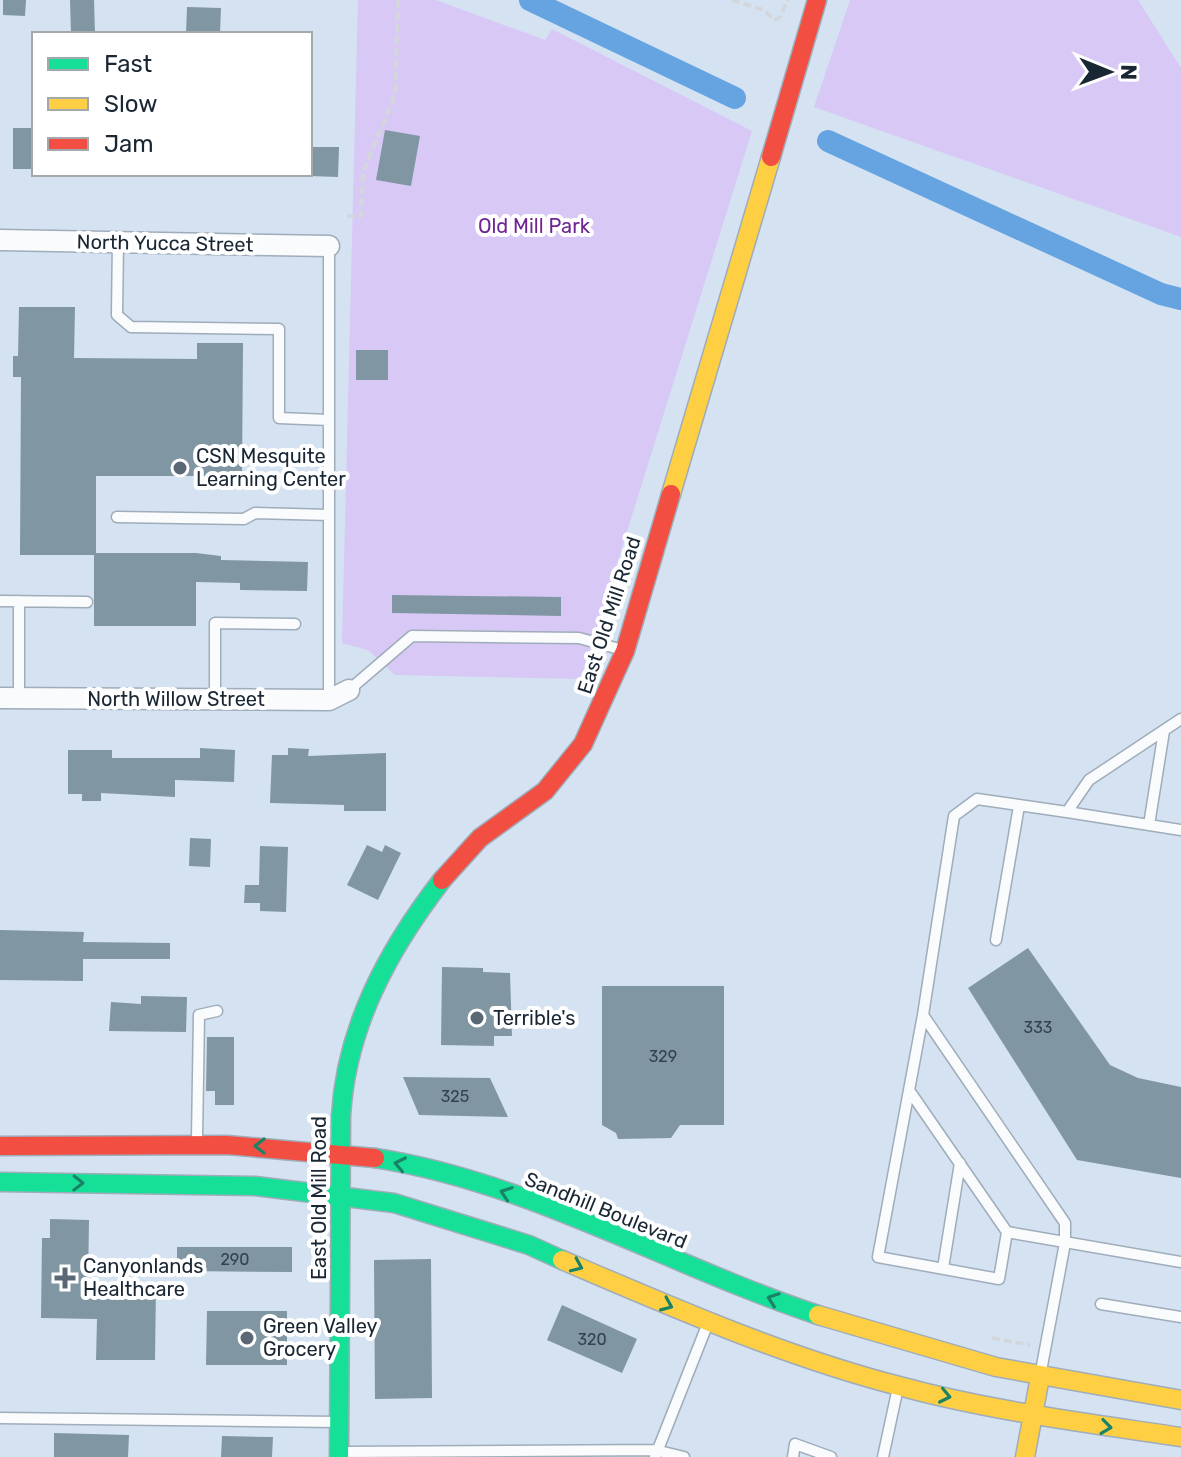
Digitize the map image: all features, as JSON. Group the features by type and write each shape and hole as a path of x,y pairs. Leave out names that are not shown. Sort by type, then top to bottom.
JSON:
{"main road":[{"name":"East Old Mill Road","path":"339,1454 342,1197 338,1151 347,1064 370,998 416,915 464,853 494,826 543,794 568,767 608,695 625,651 810,2"},
{"name":"Sandhill Boulevard","path":"0,1146 197,1146 338,1151 450,1174 547,1208 723,1281 915,1346 1040,1377 1181,1400"},
{"path":"0,1182 255,1186 394,1203 529,1245 708,1323 898,1386 1032,1415 1181,1437"},
{"path":"1025,1457 1040,1377"}],"street":[{"name":"North Yucca Street","path":"0,240 329,246"},
{"name":"North Willow Street","path":"10,698 329,700 349,690"}],"lane":[{"path":"118,242 117,315 131,327 279,329 279,418 329,420"},
{"path":"329,246 329,700"},
{"path":"117,517 244,519 255,513 329,515"},
{"path":"0,601 87,602"},
{"path":"10,698 19,601"},
{"path":"215,699 215,623 295,624"},
{"path":"349,690 412,636 579,638 625,651"},
{"path":"1067,812 1089,780 1181,719"},
{"path":"1149,825 1164,731"},
{"path":"911,1093 1007,1232 999,1279 878,1257 911,1093 954,816 977,799 1181,830"},
{"path":"996,940 1019,806"},
{"path":"197,1146 199,1015 217,1011"},
{"path":"923,1015 1065,1223 1065,1243 1040,1377"},
{"path":"943,1268 960,1163"},
{"path":"1007,1232 1181,1262"},
{"path":"1101,1304 1181,1317"},
{"path":"655,1453 708,1323"},
{"path":"883,1457 898,1386"},
{"path":"0,1418 339,1422"},
{"path":"793,1457 795,1444 831,1457"},
{"path":"339,1454 655,1453 684,1457"}],"path":[{"path":"347,216 361,216 363,172 395,95 398,0"},
{"path":"732,0 764,10 774,20 780,17 788,0"},
{"path":"984,1341 996,1337 1045,1348"}],"green space":[{"name":"Old Mill Park","path":"358,0 436,0 545,40 552,29 752,131 581,679 395,675 368,650 342,643"},
{"path":"850,0 1138,0 1181,68 1181,237 814,107"}],"building":[{"path":"3,0 26,0 25,16 3,15"},
{"path":"70,0 94,0 95,32 71,32"},
{"path":"187,7 221,8 220,32 186,32"},
{"path":"13,128 32,128 32,169 13,169"},
{"path":"385,130 420,136 411,186 376,180"},
{"path":"312,147 339,147 338,177 310,176"},
{"name":"CSN Mesquite Learning Center","path":"19,307 75,307 74,358 197,359 197,343 243,343 242,476 96,476 96,553 196,553 221,556 221,560 308,562 307,591 240,590 240,583 196,582 196,626 94,626 94,555 20,555 21,377 13,377 13,356 18,356"},
{"path":"356,350 388,350 388,380 356,380"},
{"path":"392,595 561,597 561,616 392,613"},
{"path":"200,748 235,750 234,782 175,780 175,797 101,793 101,801 82,801 82,794 68,794 68,750 112,750 112,758 200,758"},
{"path":"288,748 309,749 308,756 386,753 386,811 344,811 344,805 270,803 272,755 288,755"},
{"path":"190,838 211,839 210,867 189,866"},
{"path":"367,845 382,852 385,845 401,853 378,900 347,885"},
{"path":"260,846 288,847 286,912 260,911 260,903 244,903 245,885 259,885"},
{"path":"0,930 84,932 83,942 170,943 170,959 83,959 83,981 0,980"},
{"path":"1028,948 1110,1065 1138,1078 1181,1087 1181,1178 1077,1160 968,988"},
{"path":"442,967 483,968 483,972 510,973 512,1036 494,1036 494,1046 441,1045"},
{"path":"602,986 724,986 724,1125 680,1125 671,1138 618,1139 616,1133 602,1125"},
{"path":"141,996 187,997 186,1032 109,1031 111,1002 141,1004"},
{"path":"207,1037 234,1037 234,1105 215,1105 215,1091 206,1091"},
{"path":"403,1077 490,1078 508,1117 419,1115"},
{"path":"50,1219 89,1220 88,1283 156,1284 155,1360 96,1360 97,1319 41,1318 42,1238 50,1238"},
{"path":"177,1247 292,1247 292,1272 177,1271"},
{"path":"431,1259 432,1398 375,1399 374,1260"},
{"path":"562,1305 637,1339 622,1373 547,1340"},
{"name":"Green Valley Grocery","path":"207,1311 287,1311 287,1365 206,1365"},
{"path":"54,1433 129,1435 128,1457 54,1457"},
{"path":"222,1436 273,1437 272,1457 221,1457"}],"waterway":[{"path":"530,0 735,98"},
{"path":"828,141 1161,294 1181,299"}],"traffic: fast":[{"path":"339,1457 341,1116 345,1083 351,1051 373,991 404,934 442,880"},
{"path":"375,1158 432,1170 544,1205 818,1315"},
{"path":"0,1182 255,1186 394,1203 529,1245 562,1260"}],"traffic: slow":[{"path":"671,494 771,157"},
{"path":"562,1260 728,1329 856,1374 934,1395 1004,1409 1181,1437"},
{"path":"818,1315 996,1367 1181,1400"},
{"path":"1025,1457 1040,1377"}],"traffic: jam":[{"path":"771,157 817,0"},
{"path":"442,880 480,838 545,791 583,744 625,651 671,494"},
{"path":"0,1146 227,1145 375,1158"}],"place":[{"name":"CSN Mesquite Learning Center","path":"180,468"},
{"name":"Terrible's","path":"477,1018"},
{"name":"Canyonlands Healthcare","path":"65,1278"},
{"name":"Green Valley Grocery","path":"247,1338"}]}
